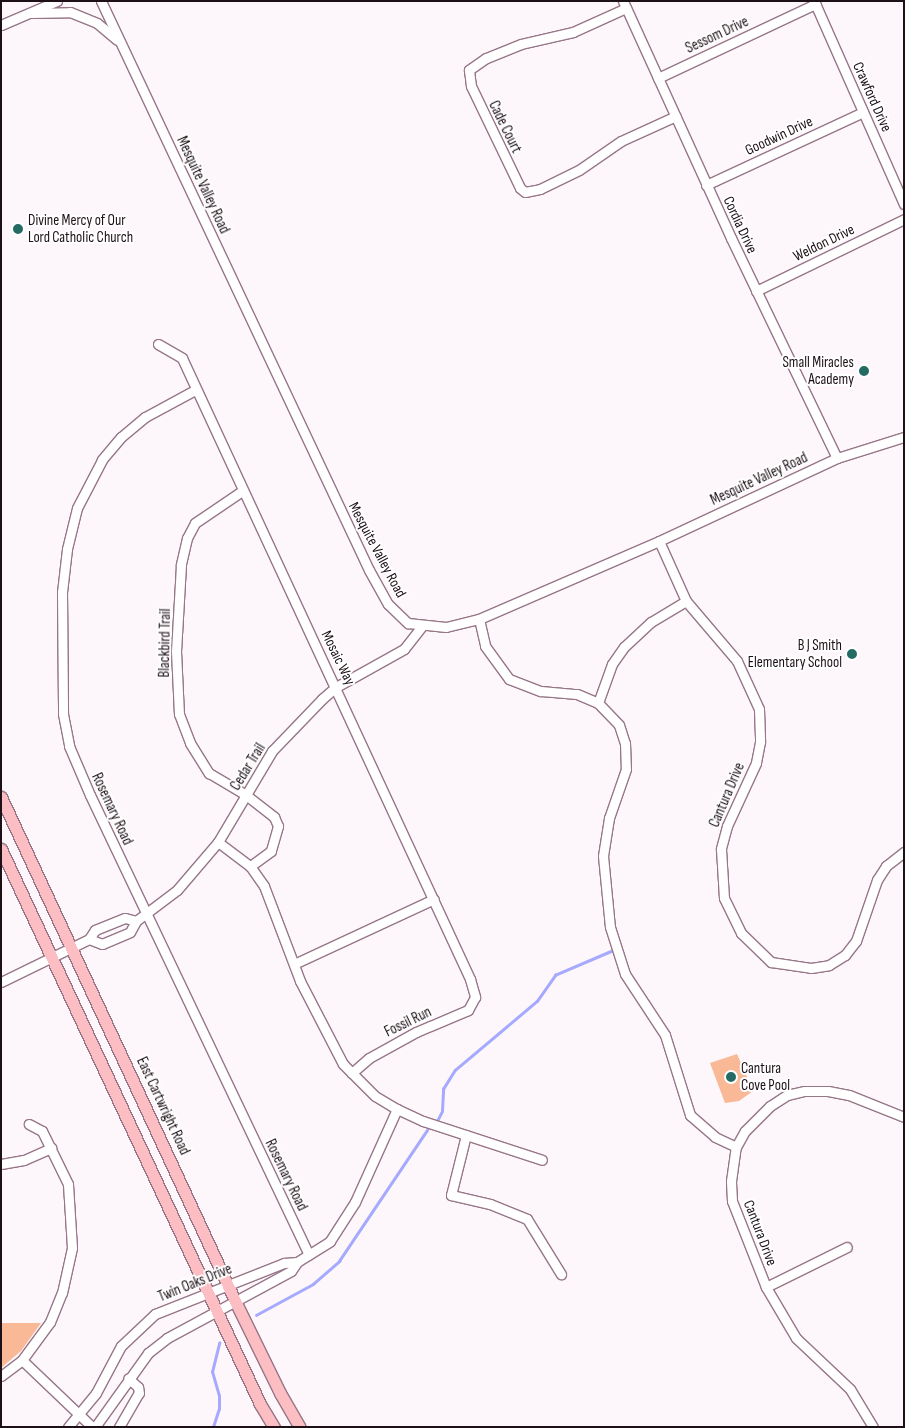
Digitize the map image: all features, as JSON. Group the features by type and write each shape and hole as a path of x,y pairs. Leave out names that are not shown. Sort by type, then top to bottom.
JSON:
{"main road":[{"name":"East Cartwright Road","path":"1,797 236,1302 280,1393 300,1427"},
{"path":"1,849 208,1291 274,1427"}],"street":[{"path":"1,26 57,1"},
{"name":"Mesquite Valley Road","path":"101,1 369,570 397,614 408,623 422,626 446,627 479,619 659,541 838,458 904,437"},
{"name":"Sessom Drive","path":"658,78 814,3"},
{"name":"Crawford Drive","path":"814,3 904,204"},
{"name":"Cordia Drive","path":"624,4 706,185 838,458"},
{"name":"Cade Court","path":"624,4 573,32 521,44 486,58 469,70 471,86 520,188 525,192 540,190 579,170 621,141 676,116"},
{"path":"31,13 54,10 82,16 107,30 124,48"},
{"name":"Goodwin Drive","path":"706,185 863,112"},
{"name":"Weldon Drive","path":"756,291 904,219"},
{"name":"Mosaic Way","path":"158,344 182,358 242,491 336,687 434,899 470,979 475,997"},
{"name":"Rosemary Road","path":"195,390 145,417 121,437 102,460 77,508 67,549 62,592 63,714 69,746 146,914 309,1255"},
{"name":"Blackbird Trail","path":"242,491 195,523 187,538 181,565 176,651 179,714 190,743 209,773 246,795 274,817 278,826 271,851 250,866"},
{"name":"Cantura Drive","path":"659,541 686,601 737,661 759,709 760,742 756,763 726,826 721,849 724,898 741,933 771,962 811,968 829,965 845,955 856,941 877,880 886,866 904,852"},
{"path":"598,703 612,664 624,647 652,622 686,601"},
{"path":"479,619 485,646 509,679 541,691 577,694 598,703 619,724 625,743 626,769 609,818 603,856 610,927 625,974 665,1035 690,1115 715,1138 736,1147"},
{"name":"Cedar Trail","path":"89,939 102,944 130,932 136,921 176,890 218,842 272,751 336,687 404,649 422,626"},
{"path":"218,842 250,866 264,886 294,964 323,1029 343,1064 375,1096 397,1108 466,1135 542,1160"},
{"path":"294,964 434,899"},
{"name":"Cedar Trail","path":"1,982 52,959 89,939 95,930 125,918 136,921"},
{"name":"Fossil Run","path":"352,1073 369,1058 408,1036 468,1010 475,997"},
{"name":"Cantura Drive","path":"873,1427 850,1389 796,1338 766,1287 732,1201 731,1181 736,1147 754,1121 770,1106 786,1095 805,1090 848,1095 904,1117"},
{"name":"Twin Oaks Drive","path":"68,1427 80,1415 96,1393 121,1346 155,1314 208,1291 284,1263 297,1262 330,1241 344,1224 397,1108"},
{"path":"1,1376 22,1360 50,1322 62,1293 72,1255 73,1229 68,1184 42,1131 29,1124"},
{"path":"466,1135 451,1195 490,1204 527,1220 561,1274"},
{"path":"1,1164 24,1160 51,1148"},
{"path":"766,1287 847,1247"},
{"name":"Twin Oaks Drive","path":"94,1427 148,1353 166,1338 218,1312 291,1271 297,1262"},
{"path":"22,1360 94,1427"},
{"path":"119,1427 139,1393 138,1387 128,1378"}],"shaded area":[{"name":"Cantura Cove Pool","path":"737,1054 753,1091 739,1101 725,1103 710,1063"},
{"path":"1,1323 41,1323 21,1351 1,1368"}],"waterway":[{"path":"436,1123 442,1111 443,1089 455,1070 537,1001 555,975 611,951"},
{"path":"256,1315 313,1284 339,1261 427,1130"},
{"path":"213,1427 219,1409 219,1396 212,1372 219,1343"}],"place":[{"name":"Divine Mercy of Our Lord Catholic Church","path":"18,229"},
{"name":"Small Miracles Academy","path":"864,371"},
{"name":"B J Smith Elementary School","path":"852,654"},
{"name":"Cantura Cove Pool","path":"731,1077"}]}
